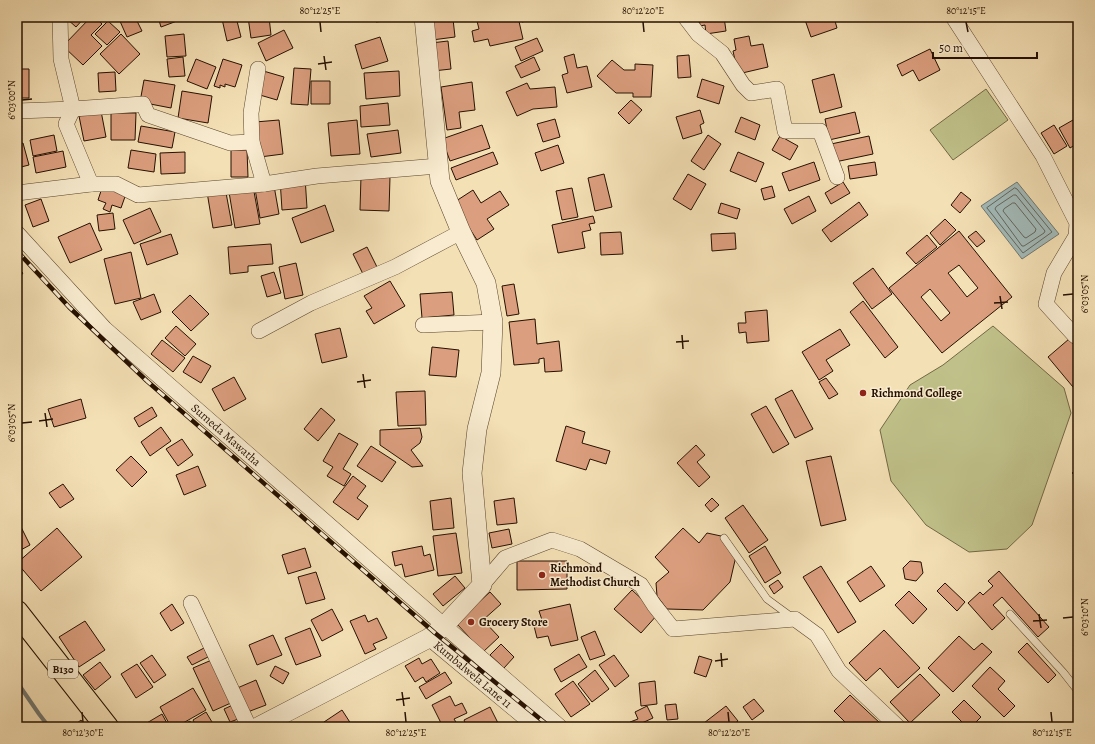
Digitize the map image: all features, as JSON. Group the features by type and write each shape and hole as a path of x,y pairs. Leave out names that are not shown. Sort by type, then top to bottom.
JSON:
{"main road":[{"name":"B130","path":"17,612 107,727"}],"street":[{"path":"60,17 61,59 73,109 66,124 91,184"},
{"path":"424,17 440,181 461,232 486,283 493,322 491,373 477,429 472,473 482,585"},
{"path":"685,17 698,34 722,54 750,93 777,89 784,131 820,131 837,177"},
{"path":"953,17 1043,156 1077,223 1076,236 1054,273 1046,304 1075,336"},
{"path":"258,69 251,113 252,142 264,184"},
{"path":"17,111 143,104 148,115 230,142 252,142"},
{"path":"17,193 91,184 116,184 138,195 264,184 317,176 438,166"},
{"path":"259,331 311,303 395,267 461,232"},
{"name":"Sumeda Mawatha","path":"17,234 105,329 436,632"},
{"path":"423,325 493,322"},
{"path":"258,727 436,632 482,585 505,558 552,540 580,548 641,585 654,605 673,629 795,619 817,636 839,671 898,727"},
{"path":"191,603 249,727"},
{"path":"436,632 560,727"},
{"name":"Kumbalwela Lane 11","path":"436,632 536,727"}],"lane":[{"path":"724,538 767,599 795,619"},
{"path":"1010,614 1063,672 1078,691"}],"green space":[{"path":"986,89 1008,120 953,160 930,130"},
{"path":"993,326 1064,388 1071,413 1032,525 1007,549 969,552 926,525 891,481 880,430 910,385 943,365"}],"water":[{"path":"1017,182 1059,234 1022,259 981,206"}],"building":[{"path":"85,17 76,27 66,18"},
{"path":"91,17 95,17 102,24 91,35 102,46 83,65 63,46"},
{"path":"123,17 135,17 142,31 127,37 119,19"},
{"path":"158,17 185,17 185,18 161,27"},
{"path":"236,17 241,37 227,41 222,19"},
{"path":"248,17 269,17 271,35 251,38"},
{"path":"375,17 399,17 400,19 376,22"},
{"path":"476,17 518,17 523,39 490,46 488,39 474,42 472,31 479,29"},
{"path":"521,17 543,17 522,22"},
{"path":"637,17 658,17 638,20"},
{"path":"699,17 724,17 726,31 706,34 705,25 700,26"},
{"path":"804,17 841,17 841,19 835,21 837,28 811,37"},
{"path":"453,19 455,37 432,40 429,22"},
{"path":"108,21 120,32 107,45 95,34"},
{"path":"284,30 293,48 266,61 258,43"},
{"path":"121,34 140,54 119,74 100,54"},
{"path":"184,34 186,56 167,57 165,36"},
{"path":"749,36 751,46 763,44 768,67 738,74 733,51 736,50 734,39"},
{"path":"380,37 388,61 362,69 355,45"},
{"path":"537,38 543,51 521,61 515,47"},
{"path":"448,41 451,69 433,71 431,43"},
{"path":"930,49 940,70 919,81 913,70 902,76 897,65"},
{"path":"574,54 577,68 587,66 592,87 567,93 562,75 568,73 564,57"},
{"path":"689,55 691,77 678,78 677,56"},
{"path":"183,57 185,76 169,77 167,59"},
{"path":"534,57 540,70 521,78 515,66"},
{"path":"196,59 216,67 207,89 187,81"},
{"path":"223,59 242,65 235,87 225,84 225,87 220,85 220,88 214,86"},
{"path":"612,60 624,70 635,70 635,64 653,65 651,97 633,97 633,93 616,93 597,76"},
{"path":"294,68 311,69 308,105 291,104"},
{"path":"17,69 29,69 29,98 17,98"},
{"path":"260,70 284,77 277,100 253,93"},
{"path":"399,71 400,96 366,99 364,73"},
{"path":"115,72 116,91 99,92 98,73"},
{"path":"834,74 842,107 820,113 812,80"},
{"path":"702,79 724,86 719,104 697,97"},
{"path":"144,80 175,85 171,108 140,102"},
{"path":"311,81 330,81 330,104 311,104"},
{"path":"472,82 475,110 459,112 461,128 447,130 441,87"},
{"path":"527,83 530,89 555,87 557,107 533,109 517,116 506,92"},
{"path":"182,91 212,96 208,123 178,118"},
{"path":"631,100 642,110 629,124 618,113"},
{"path":"388,103 390,125 361,127 360,106"},
{"path":"700,110 704,123 700,125 702,133 683,139 676,117"},
{"path":"101,111 106,137 84,141 79,116"},
{"path":"855,112 860,133 829,140 825,119"},
{"path":"111,113 136,113 135,140 111,140"},
{"path":"741,117 760,125 755,140 735,132"},
{"path":"555,119 560,137 543,142 537,124"},
{"path":"279,120 283,154 260,157 255,122"},
{"path":"357,120 360,154 331,156 328,123"},
{"path":"1073,120 1078,128 1078,143 1070,148 1059,128"},
{"path":"482,125 490,148 450,161 442,139"},
{"path":"1054,125 1067,146 1054,154 1041,133"},
{"path":"141,126 175,132 172,148 138,142"},
{"path":"398,130 401,153 371,157 367,134"},
{"path":"54,135 57,151 33,156 30,140"},
{"path":"708,135 721,144 704,170 691,161"},
{"path":"780,136 798,146 790,160 772,150"},
{"path":"869,136 873,154 835,162 831,144"},
{"path":"23,143 29,165 17,168 17,145"},
{"path":"558,145 564,163 541,171 535,153"},
{"path":"131,150 156,154 154,172 128,168"},
{"path":"231,150 247,150 248,177 231,177"},
{"path":"63,151 66,167 36,173 33,157"},
{"path":"185,152 185,173 161,174 160,153"},
{"path":"493,152 498,164 456,180 451,168"},
{"path":"738,152 764,163 756,182 730,171"},
{"path":"814,162 820,180 789,191 782,173"},
{"path":"875,162 877,175 850,179 848,166"},
{"path":"1078,170 1078,178 1074,176"},
{"path":"604,174 612,207 595,211 588,178"},
{"path":"688,174 706,184 691,210 673,199"},
{"path":"361,176 390,177 389,211 360,210"},
{"path":"305,177 307,208 282,210 280,179"},
{"path":"273,180 279,214 260,218 254,183"},
{"path":"252,181 260,224 235,228 228,186"},
{"path":"104,182 127,191 121,208 112,205 110,212 103,209 106,203 98,200"},
{"path":"224,182 232,225 213,228 206,186"},
{"path":"843,182 850,193 831,204 825,193"},
{"path":"772,186 775,197 764,200 761,189"},
{"path":"572,188 578,217 562,220 556,191"},
{"path":"473,190 481,203 500,191 509,205 487,219 494,229 477,240 453,203"},
{"path":"961,192 971,200 960,213 951,205"},
{"path":"809,196 816,211 792,224 784,209"},
{"path":"41,199 49,221 33,227 25,205"},
{"path":"859,202 868,215 831,242 822,230"},
{"path":"721,203 740,209 737,219 718,213"},
{"path":"325,205 334,231 301,243 292,218"},
{"path":"150,208 161,232 134,244 123,220"},
{"path":"113,213 115,229 99,231 97,215"},
{"path":"593,216 595,223 589,224 591,230 582,232 585,248 558,253 552,225"},
{"path":"945,219 956,230 940,245 930,233"},
{"path":"90,223 102,250 70,263 58,237"},
{"path":"959,231 1012,297 942,353 889,288","holes":["959,265 978,288 967,297 948,273","930,289 950,313 941,321 921,297"]},
{"path":"976,231 985,241 977,247 968,237"},
{"path":"621,232 623,254 601,255 600,233"},
{"path":"735,233 736,249 712,251 711,234"},
{"path":"171,234 178,254 147,265 140,244"},
{"path":"927,235 937,247 916,264 906,253"},
{"path":"271,244 273,264 248,266 248,272 230,274 228,247"},
{"path":"367,247 379,271 365,278 353,254"},
{"path":"131,252 141,298 115,304 104,259"},
{"path":"296,263 303,295 285,299 279,267"},
{"path":"17,268 23,273 17,281"},
{"path":"873,268 892,294 872,309 853,283"},
{"path":"274,272 281,293 267,297 261,276"},
{"path":"390,281 405,306 374,324 366,311 372,308 364,296"},
{"path":"514,284 519,314 507,316 502,286"},
{"path":"452,292 454,315 422,318 420,294"},
{"path":"154,294 161,312 141,320 133,302"},
{"path":"190,295 209,314 191,331 172,312"},
{"path":"863,301 898,347 885,358 850,312"},
{"path":"767,310 769,341 747,343 746,332 739,333 738,323 746,323 745,312"},
{"path":"535,319 537,344 559,341 562,371 545,372 544,358 539,359 539,363 514,365 509,322"},
{"path":"176,326 196,344 185,356 165,338"},
{"path":"340,328 347,357 322,363 315,334"},
{"path":"840,329 850,345 826,360 833,371 819,380 802,352"},
{"path":"1069,339 1078,349 1078,393 1048,357"},
{"path":"162,340 185,358 173,372 151,354"},
{"path":"432,347 459,350 456,377 429,375"},
{"path":"193,356 211,366 201,383 183,372"},
{"path":"234,377 246,399 224,411 212,389"},
{"path":"826,378 838,394 829,399 819,382"},
{"path":"792,390 813,429 795,438 775,399"},
{"path":"425,391 426,425 398,426 396,392"},
{"path":"81,399 86,418 54,427 48,409"},
{"path":"766,406 789,444 773,453 751,414"},
{"path":"152,407 157,416 139,427 134,418"},
{"path":"321,408 335,420 318,441 304,429"},
{"path":"566,426 585,432 582,443 610,451 606,464 590,459 586,470 556,461"},
{"path":"161,427 171,441 150,456 141,442"},
{"path":"420,428 422,437 420,443 411,450 423,466 412,467 380,445 380,430"},
{"path":"339,433 358,444 343,469 351,474 344,486 327,476 333,467 323,461"},
{"path":"182,439 193,455 178,466 166,449"},
{"path":"696,445 705,455 697,462 710,477 699,487 677,463"},
{"path":"371,446 396,462 382,482 357,466"},
{"path":"131,456 147,472 132,487 116,470"},
{"path":"831,456 846,520 821,526 806,461"},
{"path":"198,466 206,486 184,495 176,475"},
{"path":"1078,467 1078,479 1072,473"},
{"path":"353,476 366,486 357,498 368,506 358,520 333,502"},
{"path":"63,484 74,499 60,508 49,493"},
{"path":"451,498 454,528 433,530 430,501"},
{"path":"514,498 517,523 497,525 494,501"},
{"path":"712,498 719,505 711,512 705,505"},
{"path":"743,505 768,540 749,553 725,518"},
{"path":"20,525 30,545 17,552 17,527"},
{"path":"57,528 82,557 41,591 17,563"},
{"path":"683,528 699,543 707,533 721,536 736,556 730,582 703,610 667,609 657,596 656,583 669,572 655,557"},
{"path":"509,529 512,544 492,548 489,533"},
{"path":"456,533 462,573 438,576 433,536"},
{"path":"422,546 424,556 430,554 434,570 405,577 402,564 395,566 392,552"},
{"path":"765,546 781,573 765,583 749,556"},
{"path":"305,548 311,567 288,574 282,555"},
{"name":"Richmond Methodist Church","path":"517,561 567,561 567,589 517,590"},
{"path":"910,561 921,562 923,573 916,581 905,579 903,568"},
{"path":"821,566 856,622 838,633 803,577"},
{"path":"871,566 885,586 860,602 847,582"},
{"path":"999,571 1049,627 1038,637 1002,597 993,605 1005,618 992,630 968,603 980,592 983,595 993,586 988,581"},
{"path":"316,572 325,599 306,604 298,577"},
{"path":"455,576 465,588 443,606 433,594"},
{"path":"778,580 783,587 774,594 769,586"},
{"path":"945,583 965,602 957,611 937,591"},
{"path":"632,590 658,614 641,633 614,609"},
{"path":"909,591 927,609 913,624 895,605"},
{"name":"Grocery Store","path":"490,592 501,604 483,620 499,637 483,652 456,623"},
{"path":"172,604 184,623 171,631 160,613"},
{"path":"570,604 578,640 551,646 548,636 537,638 533,622 542,620 539,611"},
{"path":"332,609 343,630 322,641 311,620"},
{"path":"365,615 368,622 377,618 387,638 373,644 376,649 365,654 350,621"},
{"path":"85,621 105,650 79,667 59,637"},
{"path":"310,628 321,656 296,665 285,638"},
{"path":"884,630 920,668 898,688 880,668 866,681 849,663"},
{"path":"595,631 605,655 590,660 581,637"},
{"path":"273,635 282,655 257,665 249,645"},
{"path":"959,636 974,650 982,643 992,652 953,692 928,668"},
{"path":"1027,643 1056,675 1048,683 1018,652"},
{"path":"501,644 514,657 504,668 490,655"},
{"path":"204,648 208,657 192,665 187,657"},
{"path":"579,654 587,667 561,682 554,669"},
{"path":"152,655 166,675 154,683 140,663"},
{"path":"614,655 629,676 615,687 599,665"},
{"path":"699,656 712,660 706,677 694,673"},
{"path":"419,658 422,664 431,659 440,673 426,682 423,677 415,682 405,666"},
{"path":"214,659 233,702 213,711 193,668"},
{"path":"100,662 111,677 95,690 83,675"},
{"path":"137,664 153,687 136,698 121,674"},
{"path":"275,666 289,673 283,684 270,676"},
{"path":"990,667 1005,681 998,689 1015,706 1004,717 972,686"},
{"path":"595,670 609,689 592,702 578,684"},
{"path":"445,672 452,683 426,699 419,687"},
{"path":"920,674 940,695 910,723 890,702"},
{"path":"256,680 266,705 245,713 235,689"},
{"path":"573,681 590,704 571,717 555,694"},
{"path":"655,681 657,704 641,706 639,683"},
{"path":"193,688 206,710 176,727 171,727 160,707"},
{"path":"850,695 881,724 878,727 850,727 834,711"},
{"path":"450,696 455,706 462,703 467,713 454,719 459,727 438,727 442,725 432,705"},
{"path":"754,699 764,711 752,720 743,707"},
{"path":"964,700 981,717 971,727 967,727 952,712"},
{"path":"235,704 241,718 230,722 224,709"},
{"path":"676,704 678,719 667,720 665,705"},
{"path":"647,706 653,718 633,727 630,722 638,719 635,712"},
{"path":"726,706 738,721 730,727 707,727 704,723"},
{"path":"490,707 500,727 467,727 464,720"},
{"path":"342,710 353,727 327,727 324,722"},
{"path":"206,712 215,727 197,727 193,720"},
{"path":"162,714 169,727 140,727"},
{"path":"81,720 86,727 72,727"},
{"path":"190,721 193,727 180,727"}],"waterway":[{"path":"17,682 49,727"}],"railway":[{"path":"17,251 69,307 147,381 435,633 550,727"}],"place":[{"name":"Richmond College","path":"863,393"},
{"name":"Richmond Methodist Church","path":"542,575"},
{"name":"Grocery Store","path":"471,622"}]}
